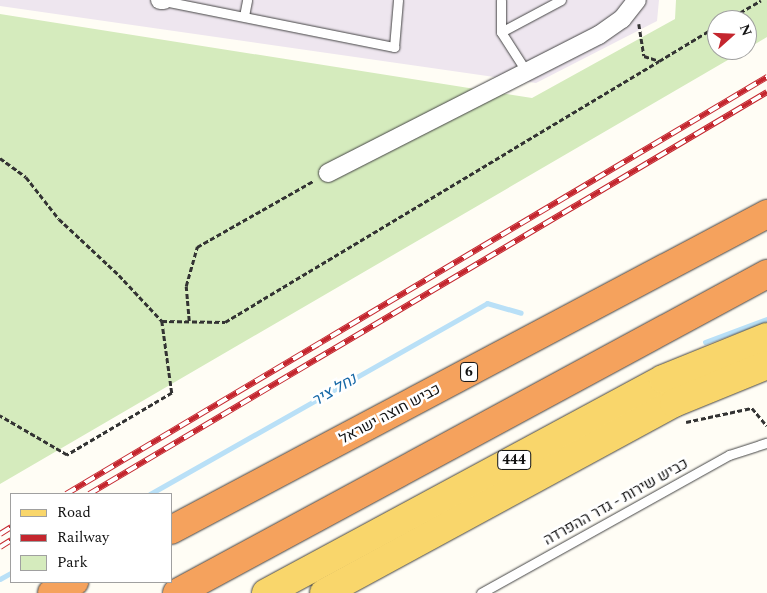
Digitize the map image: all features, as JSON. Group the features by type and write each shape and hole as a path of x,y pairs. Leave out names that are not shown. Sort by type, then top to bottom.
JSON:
{"highway":[{"name":"כביש חוצה ישראל","path":"172,529 767,214"},
{"path":"178,593 767,274"},
{"path":"52,593 72,583"}],"main road":[{"name":"444","path":"266,593 663,379 767,337"},
{"name":"444","path":"324,593 674,403 767,365"}],"street":[{"path":"328,172 528,74 607,30 636,2"}],"lane":[{"path":"162,0 394,47 398,0"},
{"path":"244,16 247,0"},
{"path":"501,0 501,32 528,74"},
{"path":"501,32 561,0"},
{"name":"כביש שירות - גדר ההפרדה","path":"480,593 729,455 767,443"}],"path":[{"path":"744,10 761,0"},
{"path":"636,2 644,56 659,62"},
{"path":"162,320 225,322 707,32"},
{"path":"0,158 26,176 59,220 119,275 162,320 172,393 67,455 0,416"},
{"path":"189,321 186,286 197,247 328,172"},
{"path":"676,424 752,408 767,426"}],"shaded area":[{"path":"0,0 659,0 657,21 536,83 0,6"}],"green space":[{"path":"676,0 767,0 767,37 757,43 757,10 707,10 707,60 728,60 0,484 0,14 532,98 675,19"}],"waterway":[{"name":"נחל ציר","path":"152,493 487,303 521,313"},
{"path":"705,342 767,319"},
{"name":"נחל ציר","path":"0,579 10,574"}],"railway":[{"path":"68,493 767,77"},
{"path":"91,493 767,92"},
{"path":"0,534 10,528"},
{"path":"0,547 10,541"}]}
